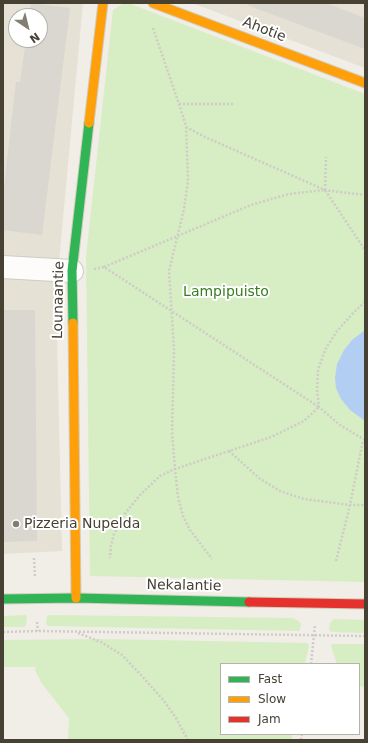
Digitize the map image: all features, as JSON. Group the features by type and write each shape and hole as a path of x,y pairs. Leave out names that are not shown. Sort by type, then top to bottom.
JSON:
{"street":[{"name":"Lounaantie","path":"76,598 72,271 103,3"},
{"name":"Ahotie","path":"153,3 365,83"},
{"path":"3,267 72,271"},
{"name":"Nekalantie","path":"3,599 76,598 365,604"}],"path":[{"path":"151,25 186,126 188,181 184,209 169,271 174,350 172,432 178,497 183,516 190,530 212,559"},
{"path":"179,104 234,104"},
{"path":"186,126 325,190 365,250"},
{"path":"325,190 326,158"},
{"path":"72,271 104,267 250,205 289,194 325,190 365,195"},
{"path":"104,267 319,407 340,425 364,440 336,561"},
{"path":"319,407 317,390 318,370 325,350 337,331 365,302"},
{"path":"110,558 114,534 123,516 140,495 160,476 271,437 304,421 319,407"},
{"path":"228,451 259,478 280,491 304,499 350,505 365,505"},
{"path":"311,663 315,635 316,603"},
{"path":"3,632 365,636"},
{"path":"75,632 101,642 122,655 164,701 176,718 188,740"}],"shaded area":[{"path":"3,3 83,3 56,294 62,551 3,554"},
{"path":"192,3 365,3 365,68"}],"green space":[{"name":"Lampipuisto","path":"124,3 128,3 365,94 365,582 90,576 86,256 113,10"},
{"path":"3,616 27,616 26,625 24,627 3,627"},
{"path":"47,616 293,618 300,622 301,625 299,631 48,626 46,624"},
{"path":"334,619 365,620 365,633 332,632 329,630 330,623"},
{"path":"103,639 307,643 309,645 305,663 220,663 220,735 292,735 292,740 68,740 69,718 42,684 35,670 36,667 3,667 3,640"},
{"path":"332,644 365,644 365,687 360,686 360,663 337,663 331,646"}],"water":[{"path":"365,330 365,421 350,410 341,399 336,388 335,378 337,364 344,350 352,340"}],"building":[{"path":"31,3 70,8 42,235 3,230 3,196 16,82 20,82 25,48 48,48 48,8 30,8"},
{"path":"248,3 326,3 365,18 365,49 247,5"},
{"path":"3,310 35,310 37,541 3,542"}],"traffic: fast":[{"path":"73,323 72,271 89,123"},
{"path":"3,599 76,598 249,602"}],"traffic: slow":[{"path":"89,123 103,3"},
{"path":"153,3 365,83"},
{"path":"73,323 76,598"}],"traffic: jam":[{"path":"249,602 365,604"}],"place":[{"name":"Pizzeria Nupelda","path":"16,524"}]}
